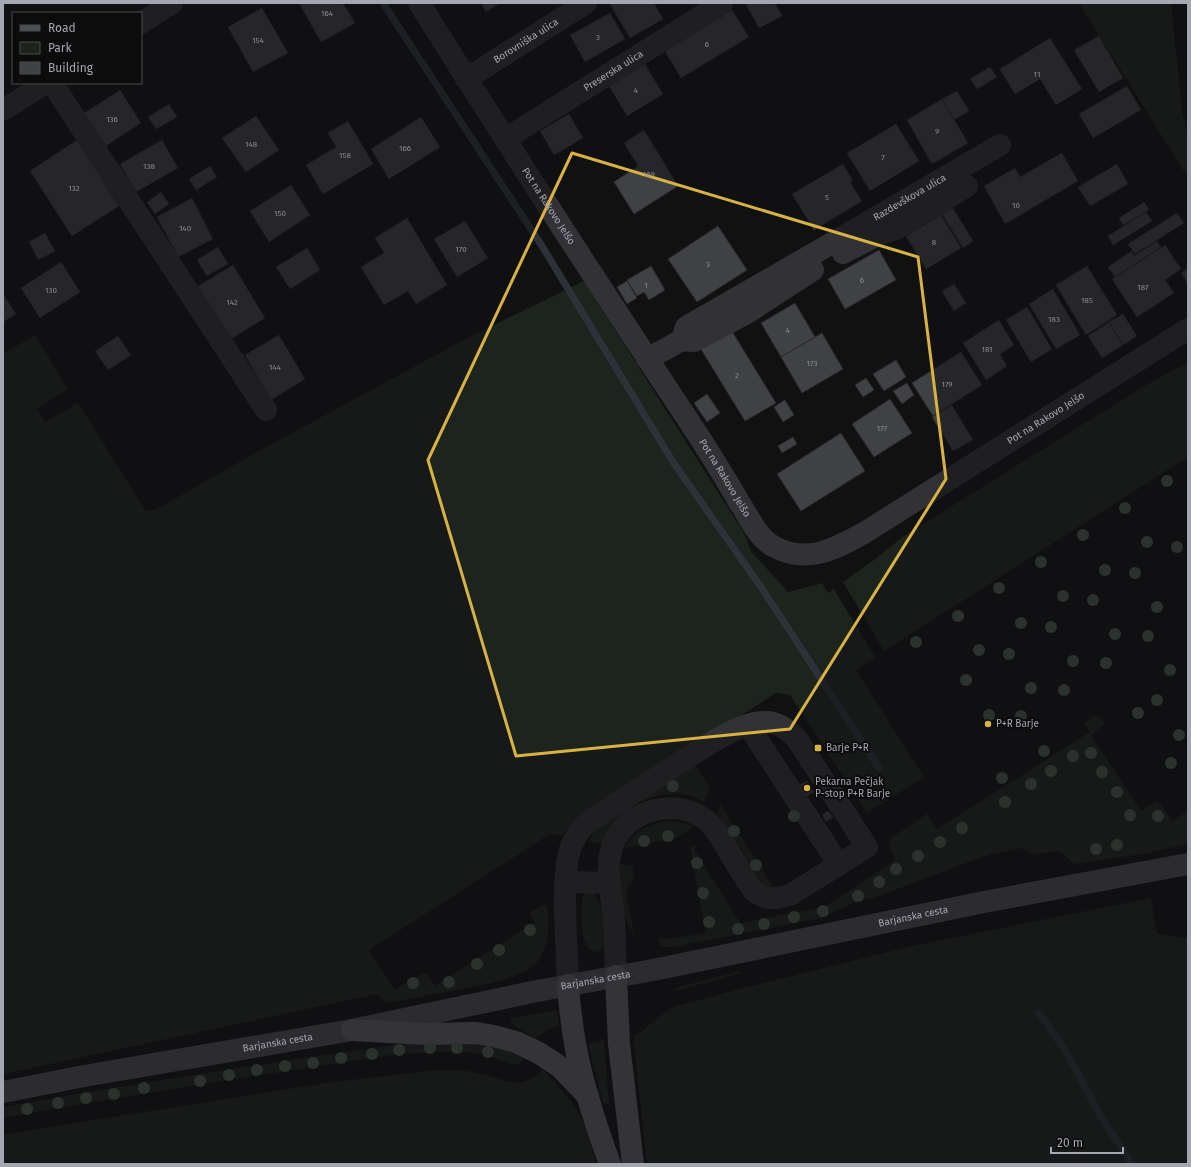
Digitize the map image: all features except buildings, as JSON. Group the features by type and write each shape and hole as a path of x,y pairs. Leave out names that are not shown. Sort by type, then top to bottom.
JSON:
{"highway":[{"path":"616,976 619,1044 633,1164"},
{"path":"568,986 573,1032 588,1096 610,1164"},
{"path":"352,1030 426,1034 476,1033 516,1042 539,1053 560,1066 588,1096"}],"main road":[{"name":"Barjanska cesta","path":"3,1092 84,1076 352,1030 968,905 1188,864"}],"street":[{"path":"142,22 172,3"},
{"name":"Pot na Rakovo Jelšo","path":"419,3 466,79 699,437 758,532 772,545 787,552 803,555 819,553 838,546 864,532 1188,328"},
{"name":"Borovniška ulica","path":"466,79 586,3"},
{"name":"Preserska ulica","path":"505,139 722,3"},
{"path":"3,110 44,84"},
{"path":"53,84 266,410"},
{"name":"Razdevškova ulica","path":"647,359 682,340 686,326 823,256 1000,145"},
{"name":"Razdevškova ulica","path":"823,256 896,229 967,186"},
{"path":"568,986 565,882 568,856 574,839 579,831 591,820 714,741 748,725 764,722 772,723 787,730 797,739 867,847 790,895 779,898 760,896 753,890 718,832 706,819 683,810 661,808 649,811 631,820 617,835 610,854 609,862 614,920 616,976"},
{"path":"748,725 839,865"},
{"path":"565,882 610,883"}],"highlighted area":[{"path":"572,153 918,257 946,479 790,729 516,756 428,460"}],"green space":[{"path":"1079,3 1171,3 1182,111 1188,140 1188,172 1185,173"},
{"path":"584,281 744,533 751,551 788,592 822,583 828,593 834,589 875,657 856,670 924,777 867,813 790,695 776,693 578,820 561,836 550,834 369,950 395,990 423,973 427,974 435,986 535,922 529,913 545,904 548,910 548,934 545,947 537,962 520,974 484,985 387,1003 377,994 3,1074 3,354 35,335 68,389 37,409 45,422 78,403 146,511 155,510 248,457 469,337"},
{"path":"1188,362 1188,457 884,651 843,582 904,536 1141,388"},
{"path":"1096,715 1105,722 1105,724 1091,735 1141,811 1156,801 1162,806 1172,821 1188,811 1188,844 1142,854 1075,864 1059,851 1033,854 1022,848 989,855 960,865 874,898 849,905 825,917 673,947 660,947 658,938 669,939 706,933 690,847 697,846 694,849 740,923 824,907 896,860 889,848 891,838 927,814 937,829 1090,732 1084,723"},
{"path":"693,762 710,788 704,802 693,796 684,794 669,794 644,800 633,806 614,823 602,844 588,842 599,826"},
{"path":"720,804 772,885 771,888 764,885 717,812"},
{"path":"666,821 680,822 694,827 676,838 625,848 633,837 642,829 653,824"},
{"path":"620,864 632,866 635,880 627,887 627,898 635,936 623,911 620,892"},
{"path":"585,893 593,893 602,911 604,924 604,944 602,949 598,952 587,946 582,931 582,900"},
{"path":"1151,898 1157,934 1188,938 1188,1164 647,1164 633,1035 641,1032 673,1007 917,945"},
{"path":"741,971 741,973 676,991 674,988"},
{"path":"557,1010 559,1026 546,1030 535,1039 511,1023 511,1018"},
{"path":"604,1040 608,1104 604,1104 603,1102 588,1044"},
{"path":"456,1041 500,1048 524,1059 519,1063 512,1064 492,1057 463,1052 432,1052 391,1055 245,1077 3,1118 3,1107 197,1074 392,1045 416,1042"},
{"path":"441,1070 471,1072 520,1083 535,1077 543,1070 568,1098 581,1117 588,1134 596,1164 3,1164 3,1135 326,1083"}],"waterway":[{"path":"383,3 542,246 673,462 763,590 879,768"},
{"path":"1039,1013 1067,1053 1101,1117 1132,1164"}],"place":[{"name":"P+R Barje","path":"988,724"},
{"name":"Barje P+R","path":"818,748"},
{"name":"Pekarna Pečjak P-stop P+R Barje","path":"807,788"}]}
